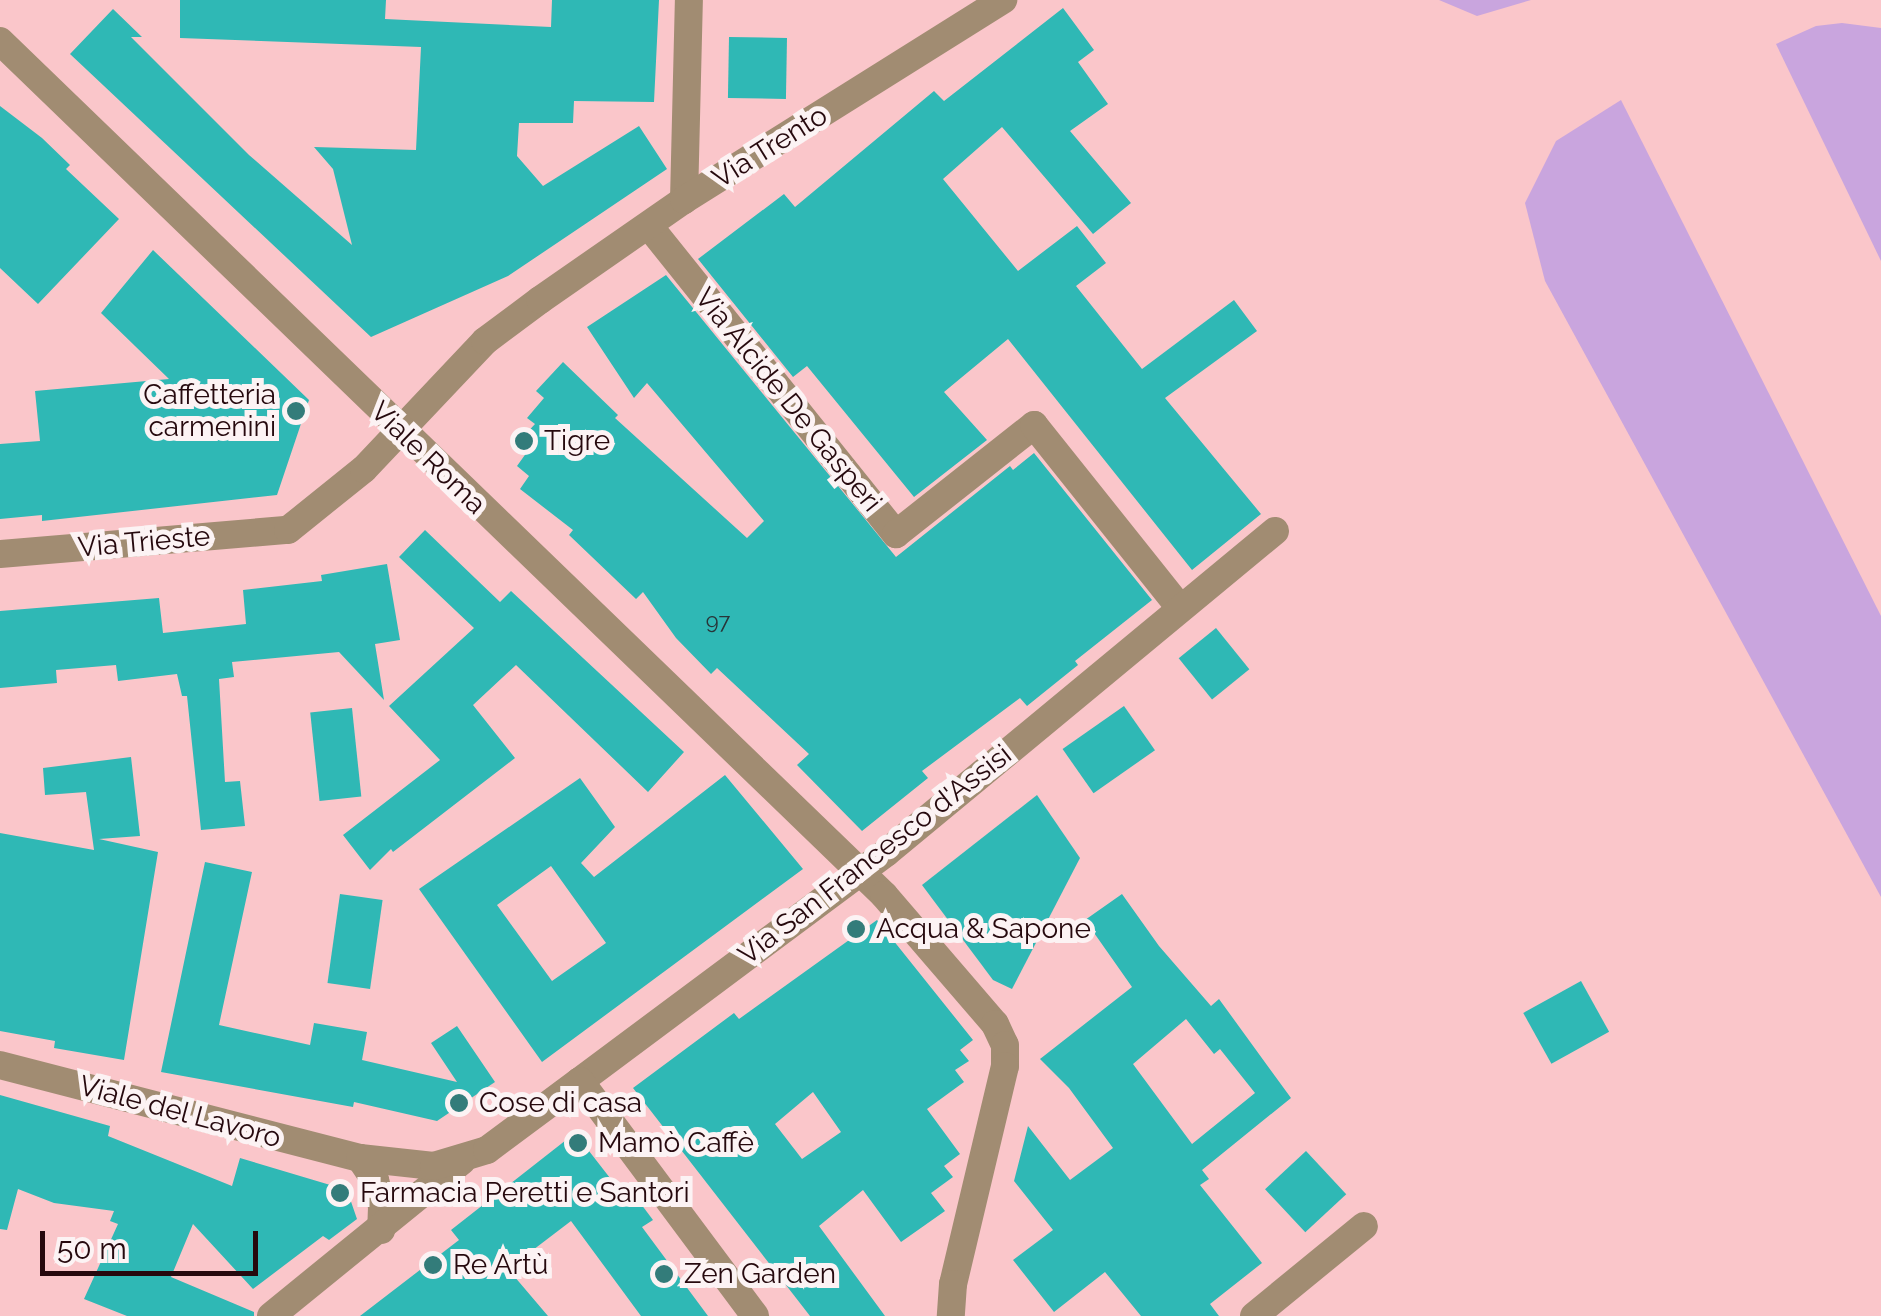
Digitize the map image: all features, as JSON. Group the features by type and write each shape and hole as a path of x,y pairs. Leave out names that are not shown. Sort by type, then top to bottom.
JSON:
{"street":[{"path":"684,200 689,0"},
{"name":"Via Trento","path":"288,530 364,469 485,341 540,300 684,200 1003,0"},
{"name":"Viale Roma","path":"0,41 860,872 994,1024 1005,1045 1005,1066 953,1284 951,1316"},
{"name":"Via Alcide De Gasperi","path":"649,226 896,534 1034,425 1180,608"},
{"name":"Via Trieste","path":"0,554 288,530"},
{"name":"Via San Francesco d'Assisi","path":"360,1158 434,1166 462,1161 486,1150 860,872 1275,531"},
{"name":"Viale del Lavoro","path":"0,1065 360,1158"},
{"path":"580,1081 756,1316"},
{"path":"360,1158 375,1180 382,1207 381,1230"},
{"name":"Via San Francesco d'Assisi","path":"270,1316 462,1161"},
{"path":"1254,1316 1364,1226"}],"shaded area":[{"path":"1439,0 1531,0 1477,16"},
{"path":"1842,23 1881,28 1881,261 1776,44 1816,26"},
{"path":"1621,100 1881,616 1881,897 1545,281 1525,203 1556,141"}],"building":[{"path":"180,0 386,0 385,19 551,27 552,0 659,0 654,102 574,101 573,123 519,123 517,156 543,186 639,126 667,169 508,276 371,337 70,54 113,9 142,37 131,37 249,155 352,245 333,169 314,147 416,150 421,47 180,38"},
{"path":"1063,8 1094,50 1078,62 1108,104 1070,131 1131,203 1093,234 1002,127 943,179 1018,271 1077,226 1106,263 1076,286 1142,369 1234,300 1257,331 1165,398 1261,514 1192,570 1008,339 944,392 987,440 914,497 807,366 793,377 698,259 784,194 795,207 934,91 944,101"},
{"path":"729,37 787,38 786,99 728,98"},
{"path":"0,106 42,138 70,165 66,169 119,219 38,304 0,268"},
{"path":"153,250 309,400 277,495 42,521 42,515 0,519 0,444 40,441 35,391 169,379 101,313"},
{"path":"666,275 896,557 1010,466 1013,470 1034,453 1152,600 1075,661 1078,665 1027,706 1020,698 922,771 928,778 862,831 797,765 809,754 717,668 711,674 676,638 643,592 636,599 569,535 573,530 520,489 529,476 517,466 532,445 522,438 535,424 527,418 544,398 536,391 563,362 618,415 615,418 747,538 764,521 647,383 634,398 587,327"},
{"path":"425,530 500,602 511,591 684,752 648,792 516,665 473,705 515,758 393,852 391,849 370,870 343,835 440,760 389,706 474,628 399,557"},
{"path":"387,564 400,640 375,644 384,700 339,652 232,662 234,677 219,679 225,782 240,781 245,826 201,830 187,696 182,696 177,674 118,681 116,665 56,670 57,683 0,688 0,611 159,598 163,633 246,624 243,590 322,581 321,575"},
{"path":"1216,628 1249,669 1212,699 1179,658"},
{"path":"1124,706 1155,750 1094,793 1063,749"},
{"path":"352,708 361,797 320,801 310,712"},
{"path":"131,757 140,836 99,839 158,852 124,1060 54,1048 55,1041 0,1031 0,833 94,850 86,792 45,795 43,768"},
{"path":"725,775 803,869 542,1062 419,889 580,778 615,827 581,863 594,877","holes":["551,866 606,943 552,981 497,905"]},
{"path":"1037,795 1080,858 1012,989 993,980 922,885"},
{"path":"205,862 252,872 219,1025 310,1045 314,1023 367,1032 362,1060 457,1082 431,1043 457,1026 495,1082 437,1121 354,1102 353,1107 161,1072"},
{"path":"340,894 383,900 370,989 327,983"},
{"path":"1122,894 1159,946 1211,1006 1219,999 1291,1098 1202,1170 1209,1179 1200,1185 1262,1263 1210,1304 1219,1316 1141,1316 1105,1272 1054,1312 1013,1260 1053,1230 1014,1181 1028,1126 1070,1180 1113,1148 1069,1088 1040,1059 1132,987 1085,920","holes":["1186,1019 1214,1054 1220,1049 1255,1093 1192,1144 1133,1064"]},
{"path":"877,920 973,1040 960,1050 969,1061 955,1070 964,1082 927,1109 960,1154 944,1166 953,1177 931,1193 945,1211 901,1242 863,1190 819,1226 885,1316 810,1316 633,1088 734,1013 739,1019","holes":["813,1092 841,1132 802,1159 775,1124"]},
{"path":"1581,981 1609,1032 1551,1064 1523,1013"},
{"path":"0,1095 110,1126 108,1136 232,1186 240,1158 347,1190 357,1219 329,1240 323,1236 253,1289 193,1224 171,1277 254,1312 254,1316 127,1316 84,1299 118,1224 110,1221 114,1211 54,1203 18,1189 7,1230 0,1229"},
{"path":"575,1133 631,1205 638,1200 653,1220 642,1227 708,1316 641,1316 571,1221 508,1269 548,1316 360,1316 459,1240 451,1230"},
{"path":"1306,1151 1346,1194 1305,1232 1265,1189"}],"place":[{"name":"Caffetteria carmenini","path":"296,411"},
{"name":"Tigre","path":"524,441"},
{"name":"Acqua & Sapone","path":"856,929"},
{"name":"Cose di casa","path":"459,1103"},
{"name":"Mamò Caffè","path":"578,1143"},
{"name":"Farmacia Peretti e Santori","path":"340,1193"},
{"name":"Re Artù","path":"433,1265"},
{"name":"Zen Garden","path":"664,1274"}]}
